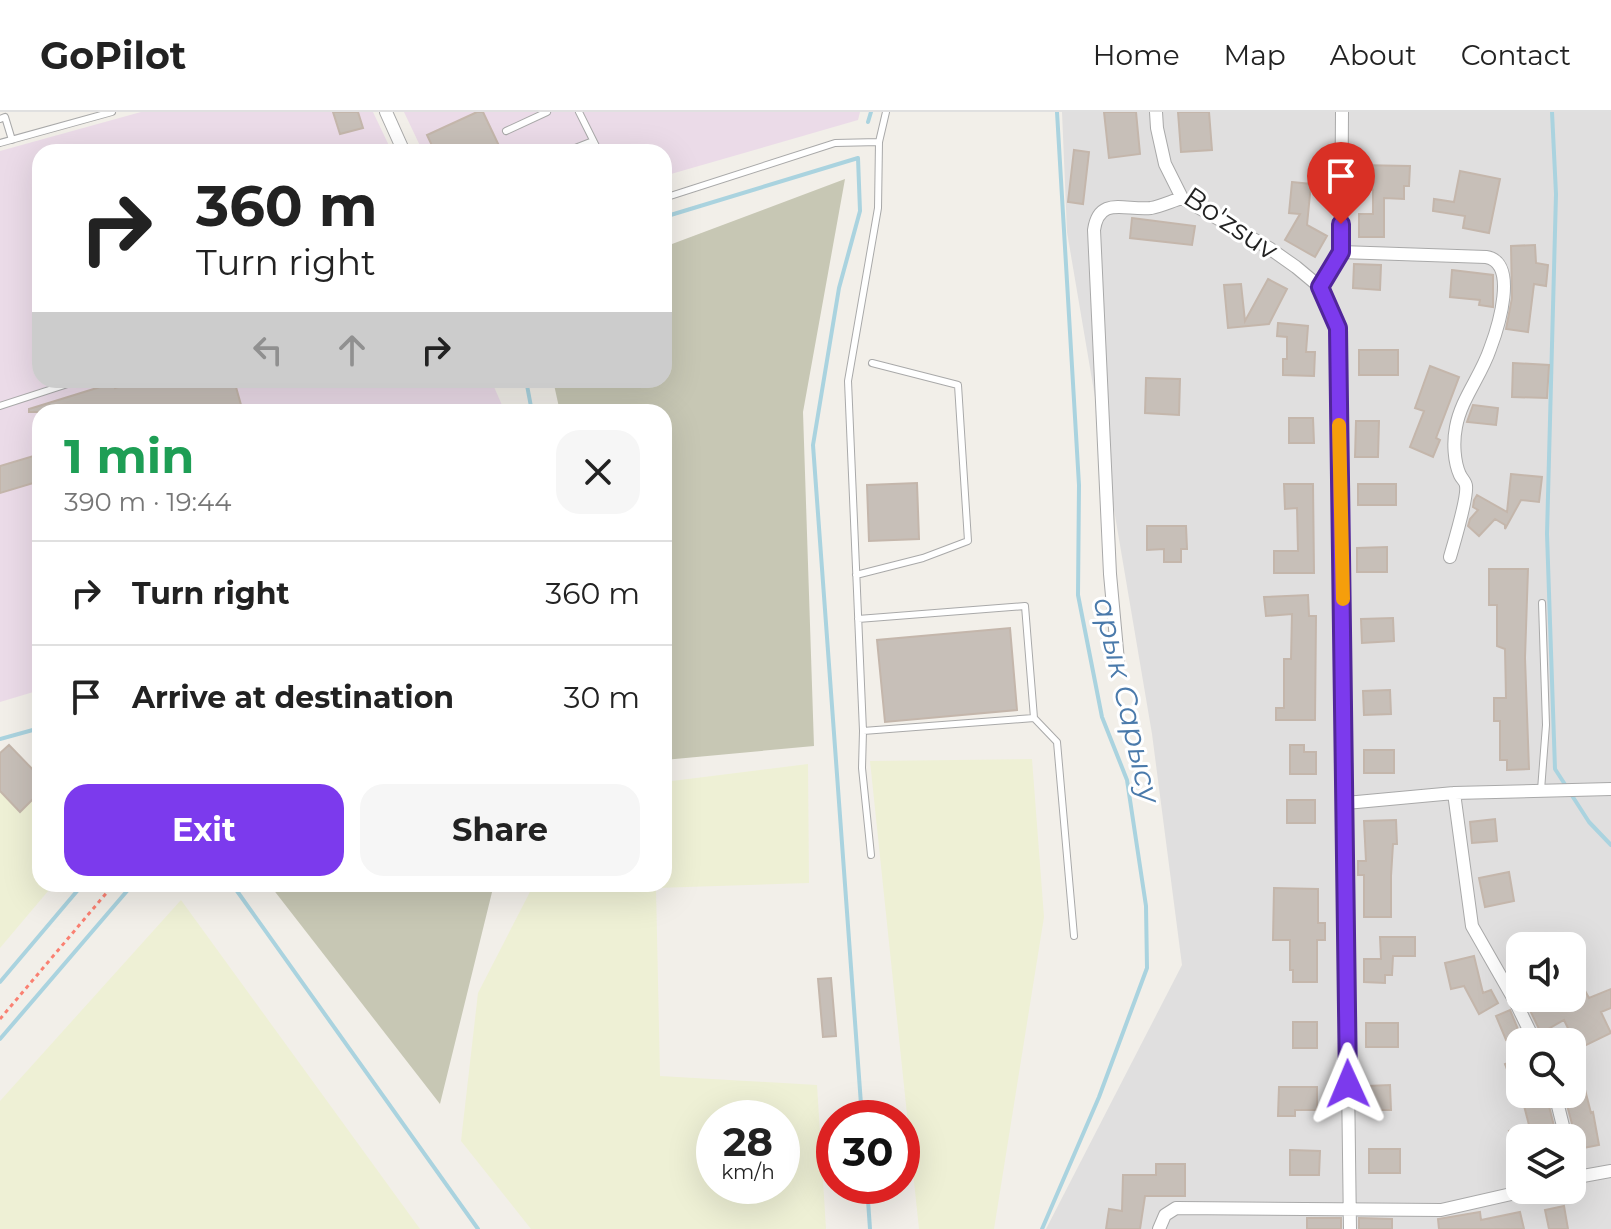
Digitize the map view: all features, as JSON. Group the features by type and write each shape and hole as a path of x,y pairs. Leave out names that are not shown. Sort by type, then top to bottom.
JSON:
{"street":[{"path":"386,112 400,144"},
{"name":"Bo'zsuv","path":"1156,112 1165,164 1182,198 1269,248 1320,287 1338,328 1350,1229"},
{"path":"1320,287 1341,252 1342,112"},
{"path":"1118,661 1110,574 1094,230 1100,212 1107,208 1152,208 1182,198"},
{"path":"1341,252 1486,257 1498,260 1502,267 1504,276 1490,351 1461,408 1455,430 1456,462 1466,486 1450,557"},
{"path":"1346,803 1454,793 1611,789"},
{"path":"1454,793 1472,926 1528,1028"},
{"path":"1586,1175 1611,1171"},
{"path":"1159,1229 1165,1215 1176,1208 1441,1210 1506,1195"}],"lane":[{"path":"0,143 112,112"},
{"path":"506,131 547,112"},
{"path":"579,112 595,144"},
{"path":"871,855 862,768 848,381 878,208 879,142 886,112"},
{"path":"0,119 5,117 12,140"},
{"path":"585,144 593,141"},
{"path":"672,195 835,143 879,142"},
{"path":"856,575 923,558 968,541 958,385 872,363"},
{"path":"0,406 55,388"},
{"path":"1542,603 1546,790"},
{"path":"858,619 1025,606 1034,718 1057,742 1074,936"},
{"path":"863,731 1034,718"}],"path":[{"path":"0,1019 107,892"}],"shaded area":[{"path":"141,112 373,112 388,144 32,144 32,388 494,388 502,404 32,404 32,692 0,702 0,151"},
{"path":"404,112 860,112 858,120 672,174 672,144 419,144"},
{"path":"1062,112 1611,112 1611,1229 1046,1229 1182,965 1152,734 1067,232"},
{"path":"845,179 803,412 814,746 672,759 672,404 558,404 555,388 672,388 672,244"},
{"path":"1032,759 1044,917 994,1229 919,1229 916,1204 920,1204 920,1100 905,1100 870,761"},
{"path":"808,764 809,883 672,887 672,781"},
{"path":"32,766 32,892 47,892 0,948 0,776"},
{"path":"275,892 492,892 440,1104"},
{"path":"530,892 656,892 660,1076 817,1085 816,1204 824,1204 826,1229 531,1229 461,1141 478,993"},
{"path":"181,900 420,1229 0,1229 0,1101"}],"building":[{"path":"333,112 358,112 363,128 340,134"},
{"path":"483,112 498,144 431,144 427,135"},
{"path":"1104,112 1136,112 1140,154 1109,158"},
{"path":"1178,112 1209,112 1212,150 1181,152"},
{"path":"1074,150 1089,152 1083,204 1068,202"},
{"path":"1356,165 1410,166 1409,186 1404,186 1404,199 1384,198 1384,237 1359,237 1359,214 1373,214 1373,190 1355,189"},
{"path":"1460,171 1500,179 1489,233 1463,228 1465,216 1433,211 1434,199 1454,202"},
{"path":"1292,182 1311,184 1307,225 1327,236 1315,257 1285,240 1300,214 1289,213"},
{"path":"1132,218 1195,226 1192,245 1130,238"},
{"path":"1535,245 1536,263 1548,265 1546,286 1534,284 1528,332 1506,329 1512,298 1511,246"},
{"path":"1354,264 1381,265 1380,290 1353,288"},
{"path":"1452,270 1493,275 1493,307 1479,305 1480,300 1450,297"},
{"path":"1268,279 1287,289 1269,324 1228,328 1224,285 1241,284 1245,321"},
{"path":"1278,323 1308,326 1306,352 1315,352 1314,376 1283,375 1287,337 1277,336"},
{"path":"1359,350 1398,350 1398,375 1359,375"},
{"path":"1513,363 1549,365 1547,398 1512,397"},
{"path":"1430,366 1459,377 1436,438 1440,440 1433,457 1410,447 1424,411 1415,408"},
{"path":"1146,378 1180,379 1179,415 1145,413"},
{"path":"97,388 236,388 241,404 45,404"},
{"path":"1473,405 1498,408 1496,425 1467,422"},
{"path":"1289,418 1313,418 1314,443 1289,443"},
{"path":"1356,421 1379,421 1378,457 1355,457"},
{"path":"32,456 32,483 0,493 0,466"},
{"path":"1511,474 1542,477 1539,502 1521,500 1505,529 1505,525 1495,519 1479,536 1468,526 1478,510 1473,507 1474,500 1477,495 1507,512"},
{"path":"917,483 919,539 869,541 867,485"},
{"path":"1284,484 1313,484 1314,573 1274,573 1274,551 1298,551 1297,508 1285,509"},
{"path":"1358,484 1396,484 1396,505 1358,505"},
{"path":"1147,526 1186,526 1187,549 1181,549 1181,562 1164,562 1164,549 1147,550"},
{"path":"1387,547 1387,572 1357,572 1357,548"},
{"path":"1489,569 1528,569 1525,658 1529,769 1507,770 1507,760 1500,760 1500,721 1494,721 1494,698 1506,698 1505,649 1497,646 1497,605 1489,605"},
{"path":"1308,595 1309,616 1316,616 1315,720 1276,720 1276,708 1284,708 1284,659 1291,659 1292,614 1266,616 1264,597"},
{"path":"1393,618 1394,641 1362,643 1361,619"},
{"path":"1010,628 1017,710 885,722 877,640"},
{"path":"1390,690 1391,714 1364,715 1363,691"},
{"path":"9,745 32,769 32,800 20,812 0,791 0,753"},
{"path":"1290,745 1304,745 1304,752 1316,752 1316,774 1290,774"},
{"path":"1364,750 1394,750 1394,773 1364,773"},
{"path":"1287,800 1315,800 1315,823 1287,823"},
{"path":"1495,819 1497,841 1472,843 1470,822"},
{"path":"1396,820 1391,917 1364,917 1364,875 1358,875 1358,861 1366,861 1364,821"},
{"path":"1509,872 1514,901 1485,907 1479,878"},
{"path":"1274,888 1318,889 1318,923 1325,923 1325,940 1317,940 1317,982 1293,982 1290,940 1273,940"},
{"path":"1380,937 1415,937 1415,956 1393,956 1392,975 1385,975 1385,983 1364,982 1364,959 1381,959"},
{"path":"1474,956 1483,993 1491,990 1498,1003 1479,1014 1464,986 1451,989 1445,963"},
{"path":"831,978 836,1036 823,1037 818,979"},
{"path":"1611,989 1611,1008 1601,1012 1611,1033 1586,1045 1586,1028 1568,1028 1564,1020 1550,1028 1539,1028 1531,1012 1586,1012 1586,993 1589,998"},
{"path":"1511,1012 1518,1028 1506,1028 1506,1040 1496,1016"},
{"path":"1293,1022 1317,1022 1317,1048 1293,1048"},
{"path":"1366,1023 1398,1023 1398,1047 1366,1047"},
{"path":"1390,1085 1391,1110 1368,1110 1367,1086"},
{"path":"1279,1087 1317,1087 1317,1110 1295,1110 1295,1116 1278,1116"},
{"path":"1586,1094 1599,1145 1586,1147 1586,1124 1572,1124 1568,1108 1586,1108"},
{"path":"1525,1108 1550,1108 1554,1124 1529,1124"},
{"path":"1369,1149 1400,1149 1400,1173 1369,1173"},
{"path":"1290,1150 1320,1151 1319,1175 1290,1175"},
{"path":"1156,1164 1185,1164 1185,1196 1145,1196 1140,1229 1106,1229 1109,1209 1122,1211 1123,1175 1156,1175"},
{"path":"1564,1206 1568,1229 1549,1229 1545,1210"},
{"path":"1480,1212 1481,1220 1520,1212 1524,1229 1439,1229 1438,1219"},
{"path":"1307,1218 1341,1218 1341,1229 1307,1229"},
{"path":"1359,1218 1392,1219 1392,1229 1359,1229"}],"waterway":[{"path":"868,122 871,112"},
{"name":"арык Сарысу","path":"1042,1229 1099,1097 1147,968 1146,906 1127,780 1102,717 1078,595 1079,485 1057,112"},
{"path":"1552,112 1556,194 1547,534 1555,769 1566,786"},
{"path":"672,215 858,158 860,211 839,288 813,445 861,1100"},
{"path":"528,388 530,404"},
{"path":"0,739 32,730"},
{"path":"1571,794 1589,822 1611,845"},
{"path":"0,982 76,892"},
{"path":"0,1039 126,892"},
{"path":"238,892 478,1229"},
{"path":"868,1204 870,1229"}],"slow traffic":[{"path":"1339,425 1343,599"}],"route":[{"path":"1341,224 1341,252 1320,287 1338,328 1348,1084"}]}
